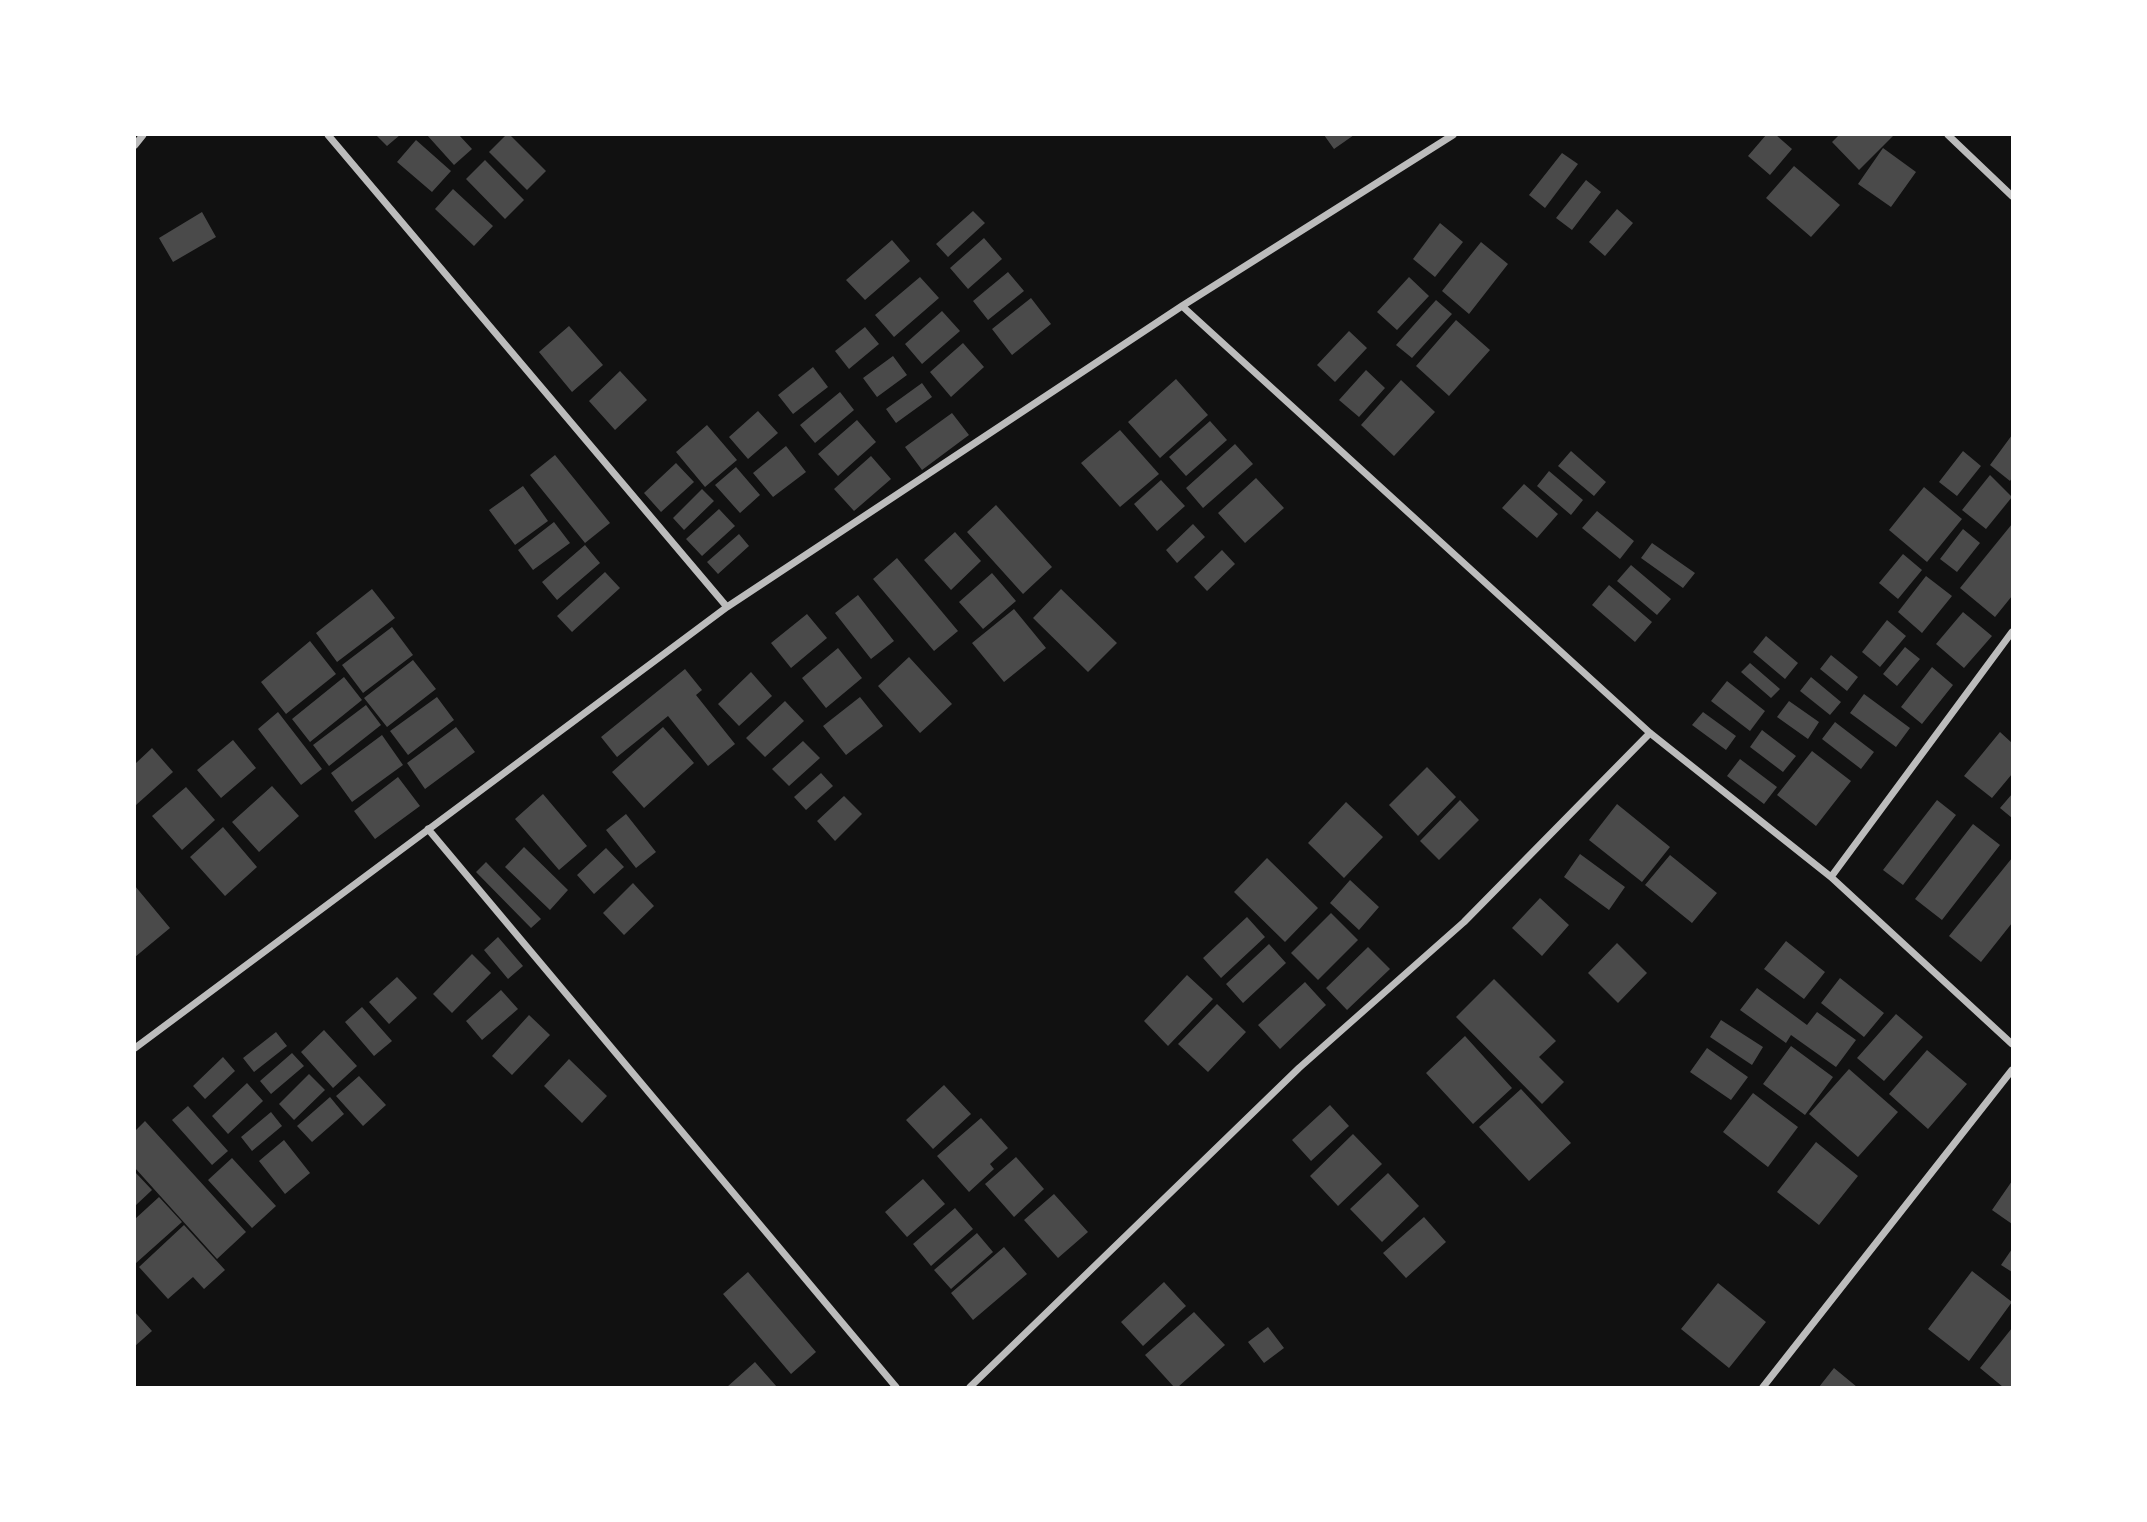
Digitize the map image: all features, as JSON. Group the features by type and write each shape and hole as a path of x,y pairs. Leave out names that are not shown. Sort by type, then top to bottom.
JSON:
{"street":[{"path":"135,145 143,135"},
{"path":"328,135 727,607"},
{"path":"135,1048 727,607 1182,306 1452,135"},
{"path":"1948,135 2012,196"},
{"path":"1182,306 1650,733 1831,877 2012,1044"},
{"path":"1831,877 2012,632"},
{"path":"970,1387 1299,1068 1464,922 1650,733"},
{"path":"428,829 896,1387"},
{"path":"1763,1387 2012,1070"}],"building":[{"path":"376,135 400,135 387,146"},
{"path":"427,135 459,135 472,149 454,165"},
{"path":"506,135 510,135 546,171 527,190 489,152"},
{"path":"1324,135 1354,135 1334,149"},
{"path":"1766,135 1776,135 1792,149 1770,175 1748,156"},
{"path":"1839,135 1894,135 1859,170 1832,142"},
{"path":"416,140 451,171 432,192 397,162"},
{"path":"1883,148 1916,172 1891,207 1858,184"},
{"path":"1562,153 1578,164 1545,208 1529,195"},
{"path":"485,160 524,200 505,219 466,179"},
{"path":"1794,166 1840,205 1811,237 1766,198"},
{"path":"1586,180 1601,192 1572,230 1556,218"},
{"path":"453,189 493,226 474,246 435,209"},
{"path":"1617,209 1633,223 1605,256 1589,242"},
{"path":"973,211 985,223 948,257 936,244"},
{"path":"202,212 216,237 173,262 159,238"},
{"path":"1440,223 1463,242 1435,277 1413,259"},
{"path":"984,238 1002,259 968,289 950,268"},
{"path":"892,240 910,261 865,300 846,280"},
{"path":"1481,242 1508,264 1469,314 1442,291"},
{"path":"1008,272 1024,291 988,320 973,301"},
{"path":"920,277 939,298 894,337 875,315"},
{"path":"1409,277 1429,296 1397,330 1377,312"},
{"path":"1031,298 1051,324 1012,355 992,329"},
{"path":"1436,300 1452,314 1412,358 1396,345"},
{"path":"942,311 960,331 922,364 905,344"},
{"path":"1456,320 1490,350 1449,396 1416,366"},
{"path":"569,326 603,365 572,392 539,352"},
{"path":"865,327 879,344 849,369 835,351"},
{"path":"1349,331 1367,348 1335,382 1317,365"},
{"path":"963,343 984,367 951,397 930,372"},
{"path":"893,356 907,375 877,397 863,378"},
{"path":"813,367 828,387 793,414 778,395"},
{"path":"1366,370 1385,388 1359,417 1339,400"},
{"path":"620,371 647,400 615,430 589,401"},
{"path":"1176,379 1208,415 1160,458 1128,422"},
{"path":"1401,380 1435,412 1394,456 1361,425"},
{"path":"922,383 932,397 896,423 886,409"},
{"path":"840,392 854,410 815,443 800,425"},
{"path":"758,411 778,433 748,459 729,437"},
{"path":"952,413 969,435 922,470 905,447"},
{"path":"857,420 876,442 838,476 818,454"},
{"path":"1210,421 1227,440 1186,476 1169,457"},
{"path":"707,425 737,460 705,487 676,452"},
{"path":"1120,430 1159,474 1120,507 1081,463"},
{"path":"2012,435 2012,478 2010,481 1990,465"},
{"path":"1235,444 1253,464 1203,508 1186,488"},
{"path":"786,446 806,472 773,497 753,473"},
{"path":"1571,451 1606,482 1594,496 1558,466"},
{"path":"1963,451 1981,466 1957,496 1939,482"},
{"path":"555,455 610,523 585,543 530,475"},
{"path":"871,456 891,479 854,511 834,489"},
{"path":"676,463 694,482 661,512 644,493"},
{"path":"736,467 760,495 740,513 715,485"},
{"path":"1549,471 1583,500 1571,515 1537,486"},
{"path":"1990,475 2012,497 1986,529 1962,510"},
{"path":"1256,478 1284,508 1245,543 1218,513"},
{"path":"1161,480 1185,506 1157,531 1134,504"},
{"path":"1524,484 1558,514 1537,538 1502,508"},
{"path":"523,486 548,521 515,545 489,510"},
{"path":"1924,487 1962,519 1927,562 1889,530"},
{"path":"702,489 714,501 684,530 673,518"},
{"path":"996,505 1052,567 1023,594 967,532"},
{"path":"719,509 735,526 702,556 686,539"},
{"path":"1597,511 1634,541 1620,559 1582,528"},
{"path":"554,522 570,543 533,570 518,550"},
{"path":"1193,524 1205,537 1177,563 1166,550"},
{"path":"2012,524 2012,596 1995,617 1960,588"},
{"path":"1963,529 1980,543 1957,572 1940,559"},
{"path":"955,532 981,561 951,590 924,560"},
{"path":"739,534 749,546 718,574 707,562"},
{"path":"1652,543 1695,573 1683,588 1641,558"},
{"path":"585,545 600,563 557,600 542,582"},
{"path":"1222,550 1235,564 1207,591 1194,577"},
{"path":"1903,554 1922,570 1898,599 1879,583"},
{"path":"897,558 958,631 934,651 873,579"},
{"path":"1631,565 1671,599 1657,615 1617,581"},
{"path":"605,572 620,588 572,632 557,616"},
{"path":"992,573 1016,601 983,629 959,602"},
{"path":"1926,576 1952,596 1922,633 1898,612"},
{"path":"1609,585 1652,622 1635,642 1592,605"},
{"path":"372,589 395,618 337,662 316,633"},
{"path":"1061,589 1117,643 1088,672 1033,618"},
{"path":"858,595 894,641 871,659 835,613"},
{"path":"1014,609 1046,648 1004,682 972,643"},
{"path":"1963,612 1992,636 1964,668 1936,644"},
{"path":"807,614 827,638 791,668 771,643"},
{"path":"1887,620 1906,636 1880,667 1862,652"},
{"path":"392,627 413,655 363,693 342,665"},
{"path":"1766,636 1798,663 1785,679 1753,652"},
{"path":"310,641 336,674 286,714 261,682"},
{"path":"1905,647 1920,659 1897,686 1883,674"},
{"path":"838,648 862,678 826,708 802,678"},
{"path":"1831,655 1858,677 1847,691 1820,669"},
{"path":"909,657 952,704 920,733 878,686"},
{"path":"413,660 436,689 387,727 364,698"},
{"path":"1750,663 1780,689 1771,698 1741,672"},
{"path":"1932,667 1953,685 1922,724 1901,707"},
{"path":"685,669 702,690 696,695 735,744 708,766 668,716 617,757 601,737"},
{"path":"751,672 772,696 739,726 718,704"},
{"path":"344,677 362,700 310,742 292,719"},
{"path":"1811,677 1841,702 1830,715 1800,691"},
{"path":"1727,681 1765,711 1750,731 1711,701"},
{"path":"1864,694 1910,728 1896,747 1850,713"},
{"path":"437,697 454,720 408,755 390,731"},
{"path":"860,697 883,726 846,755 823,726"},
{"path":"785,701 804,721 765,757 746,738"},
{"path":"1789,701 1819,722 1808,739 1777,717"},
{"path":"366,705 381,725 329,766 313,745"},
{"path":"278,712 322,769 301,785 258,729"},
{"path":"1703,712 1736,736 1726,750 1692,725"},
{"path":"1835,722 1874,752 1861,769 1822,739"},
{"path":"456,727 475,752 425,789 407,763"},
{"path":"663,727 694,763 644,808 612,772"},
{"path":"1762,730 1796,756 1783,772 1750,747"},
{"path":"2000,732 2012,743 2012,774 1992,798 1964,776"},
{"path":"382,735 403,765 352,802 331,773"},
{"path":"233,740 256,768 221,798 197,770"},
{"path":"803,741 820,758 789,786 772,769"},
{"path":"152,748 173,772 136,805 135,764"},
{"path":"1812,751 1851,781 1816,826 1777,795"},
{"path":"1740,759 1777,787 1764,804 1727,776"},
{"path":"1427,767 1456,797 1418,836 1389,805"},
{"path":"821,773 833,786 806,810 794,797"},
{"path":"398,777 420,806 375,839 354,811"},
{"path":"272,786 299,816 259,852 232,822"},
{"path":"186,787 215,820 182,850 152,816"},
{"path":"543,794 587,846 559,870 515,819"},
{"path":"2012,794 2012,818 2000,808"},
{"path":"844,796 862,814 835,841 817,821"},
{"path":"1460,800 1479,820 1439,860 1420,841"},
{"path":"1937,800 1956,815 1903,885 1883,870"},
{"path":"1346,802 1383,837 1344,878 1308,843"},
{"path":"1617,804 1670,847 1642,882 1589,840"},
{"path":"626,814 656,852 636,868 606,830"},
{"path":"1973,824 2000,845 1942,920 1915,899"},
{"path":"223,827 257,867 225,896 190,857"},
{"path":"524,847 568,890 550,910 505,867"},
{"path":"606,848 624,867 594,894 577,875"},
{"path":"1580,854 1625,887 1609,910 1564,877"},
{"path":"1670,855 1717,893 1692,923 1645,885"},
{"path":"1267,858 1318,908 1285,942 1234,892"},
{"path":"2012,858 2012,923 1981,962 1949,936"},
{"path":"486,862 541,919 531,928 476,872"},
{"path":"1350,880 1379,907 1359,930 1330,903"},
{"path":"633,883 654,906 624,935 603,913"},
{"path":"135,886 170,928 135,957"},
{"path":"1540,898 1569,925 1542,956 1512,928"},
{"path":"1331,913 1358,940 1318,980 1291,953"},
{"path":"1247,917 1265,937 1221,978 1203,958"},
{"path":"498,937 523,966 508,979 484,950"},
{"path":"1786,941 1825,972 1804,999 1764,969"},
{"path":"1617,943 1647,973 1618,1003 1588,973"},
{"path":"1269,944 1286,963 1243,1003 1226,984"},
{"path":"1368,947 1390,969 1347,1010 1326,988"},
{"path":"472,954 491,973 452,1013 433,994"},
{"path":"1187,975 1213,999 1168,1046 1144,1021"},
{"path":"397,977 417,998 389,1024 369,1002"},
{"path":"1840,978 1884,1013 1864,1037 1821,1003"},
{"path":"1494,979 1556,1041 1539,1057 1564,1082 1542,1104 1456,1017"},
{"path":"1305,982 1326,1005 1280,1049 1258,1025"},
{"path":"1757,988 1807,1025 1817,1012 1856,1040 1836,1067 1791,1035 1786,1043 1740,1010"},
{"path":"501,990 518,1009 482,1040 466,1021"},
{"path":"1217,1004 1246,1032 1208,1072 1178,1044"},
{"path":"362,1007 392,1041 374,1056 345,1022"},
{"path":"1896,1014 1923,1037 1884,1081 1857,1058"},
{"path":"529,1015 550,1035 512,1075 492,1056"},
{"path":"1721,1020 1763,1047 1752,1065 1710,1037"},
{"path":"324,1030 357,1066 333,1088 301,1052"},
{"path":"276,1032 287,1046 254,1072 243,1058"},
{"path":"1465,1036 1512,1088 1473,1124 1426,1073"},
{"path":"1791,1046 1833,1077 1805,1115 1763,1084"},
{"path":"1707,1048 1748,1077 1731,1100 1690,1072"},
{"path":"1927,1050 1967,1084 1928,1129 1889,1094"},
{"path":"292,1053 304,1066 271,1094 260,1081"},
{"path":"223,1057 235,1071 205,1099 193,1086"},
{"path":"569,1059 607,1096 582,1123 544,1086"},
{"path":"1849,1069 1898,1112 1858,1157 1809,1114"},
{"path":"309,1074 325,1090 294,1120 279,1104"},
{"path":"359,1076 386,1105 363,1126 336,1096"},
{"path":"247,1083 263,1101 228,1134 212,1116"},
{"path":"944,1085 971,1114 933,1149 906,1120"},
{"path":"1521,1089 1571,1143 1529,1181 1479,1127"},
{"path":"1753,1093 1798,1127 1768,1167 1723,1132"},
{"path":"330,1097 344,1114 312,1142 297,1126"},
{"path":"1330,1105 1349,1126 1311,1161 1292,1140"},
{"path":"188,1106 228,1151 212,1165 172,1120"},
{"path":"271,1112 282,1126 252,1151 241,1137"},
{"path":"981,1118 1008,1148 990,1164 994,1169 969,1192 937,1156"},
{"path":"145,1121 246,1232 217,1259 135,1168 135,1131"},
{"path":"1353,1134 1382,1164 1338,1206 1310,1176"},
{"path":"284,1140 310,1173 285,1194 259,1161"},
{"path":"1816,1142 1858,1176 1819,1225 1777,1192"},
{"path":"1016,1157 1044,1189 1014,1217 985,1184"},
{"path":"232,1158 276,1206 252,1228 208,1180"},
{"path":"135,1172 152,1190 135,1206"},
{"path":"1388,1173 1419,1206 1382,1242 1350,1209"},
{"path":"923,1179 945,1204 907,1237 885,1212"},
{"path":"2012,1181 2012,1224 1992,1210"},
{"path":"1054,1194 1088,1232 1058,1258 1024,1220"},
{"path":"159,1197 182,1222 135,1264 135,1219"},
{"path":"955,1208 973,1229 931,1266 913,1244"},
{"path":"1424,1217 1446,1242 1406,1278 1383,1253"},
{"path":"184,1225 225,1270 204,1289 193,1277 168,1299 139,1267"},
{"path":"977,1233 993,1252 951,1289 934,1270"},
{"path":"1004,1247 1027,1274 973,1320 951,1293"},
{"path":"2012,1249 2012,1272 2001,1265"},
{"path":"1972,1271 2012,1302 1969,1361 1928,1329"},
{"path":"748,1272 816,1352 791,1374 723,1294"},
{"path":"1164,1282 1186,1306 1143,1346 1121,1322"},
{"path":"1718,1283 1766,1322 1729,1368 1681,1329"},
{"path":"135,1312 152,1331 135,1346"},
{"path":"1194,1312 1225,1345 1178,1387 1174,1387 1145,1355"},
{"path":"1268,1327 1284,1348 1264,1363 1248,1342"},
{"path":"2012,1328 2012,1387 2003,1387 1980,1368"},
{"path":"755,1362 777,1387 727,1387"},
{"path":"1834,1368 1857,1387 1819,1387"}]}
